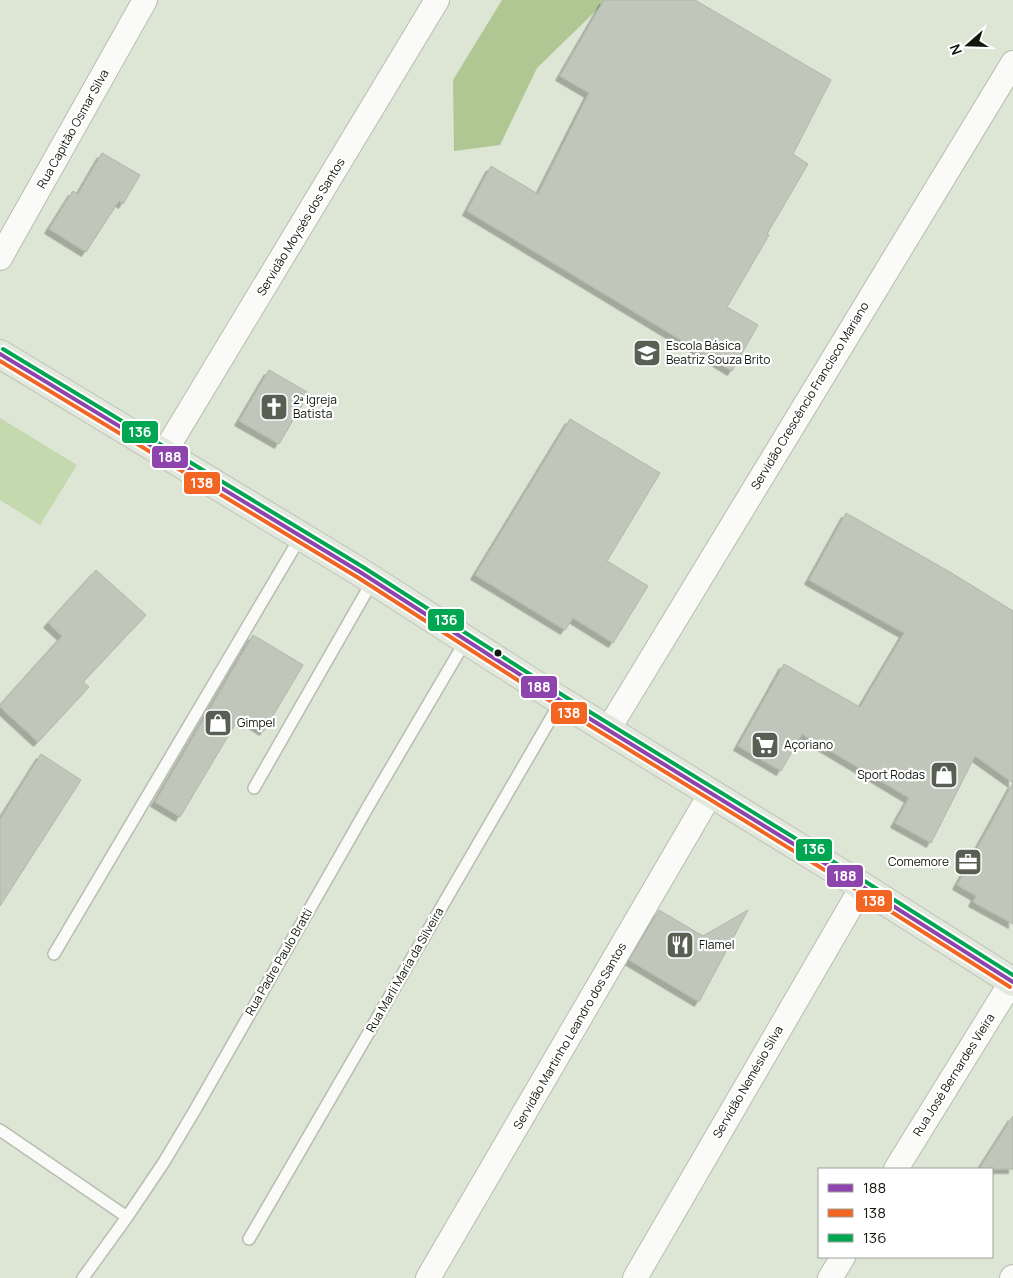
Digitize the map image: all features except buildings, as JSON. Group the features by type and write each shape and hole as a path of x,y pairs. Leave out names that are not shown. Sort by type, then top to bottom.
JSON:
{"main road":[{"path":"0,354 373,580 561,701 1013,982"}],"street":[{"name":"Rua Capitão Osmar Silva","path":"0,258 145,0"},
{"name":"Servidão Moysés dos Santos","path":"164,453 437,0"},
{"name":"Servidão Crescêncio Francisco Mariano","path":"608,730 1013,63"},
{"name":"Servidão Martinho Leandro dos Santos","path":"428,1278 711,793"},
{"name":"Servidão Nemésio Silva","path":"635,1278 862,887"},
{"name":"Rua José Bernardes Vieira","path":"897,1168 1013,982"},
{"path":"830,1278 842,1258"}],"lane":[{"path":"54,954 301,536"},
{"path":"254,788 373,580"},
{"name":"Rua Padre Paulo Bratti","path":"83,1278 127,1217 195,1110 369,805 466,640"},
{"name":"Rua Marli Maria da Silveira","path":"249,1239 561,701"},
{"path":"0,1130 127,1217"}],"green space":[{"path":"502,0 607,0 537,68 500,145 454,151 453,80"},
{"path":"0,418 77,465 40,525 0,500"}],"transit line":[{"name":"136","path":"3,349 363,567 564,696 855,875 1013,975"},
{"name":"188","path":"0,354 360,572 561,701 852,880 1013,982"},
{"name":"138","path":"0,361 357,577 558,706 849,885 1010,987"}],"place":[{"name":"Escola Básica Beatriz Souza Brito","path":"647,353"},
{"name":"2ª Igreja Batista","path":"274,407"},
{"name":"Gimpel","path":"218,723"},
{"name":"Açoriano","path":"765,745"},
{"name":"Sport Rodas","path":"944,775"},
{"name":"Comemore","path":"968,862"},
{"name":"Flamel","path":"680,945"}]}
